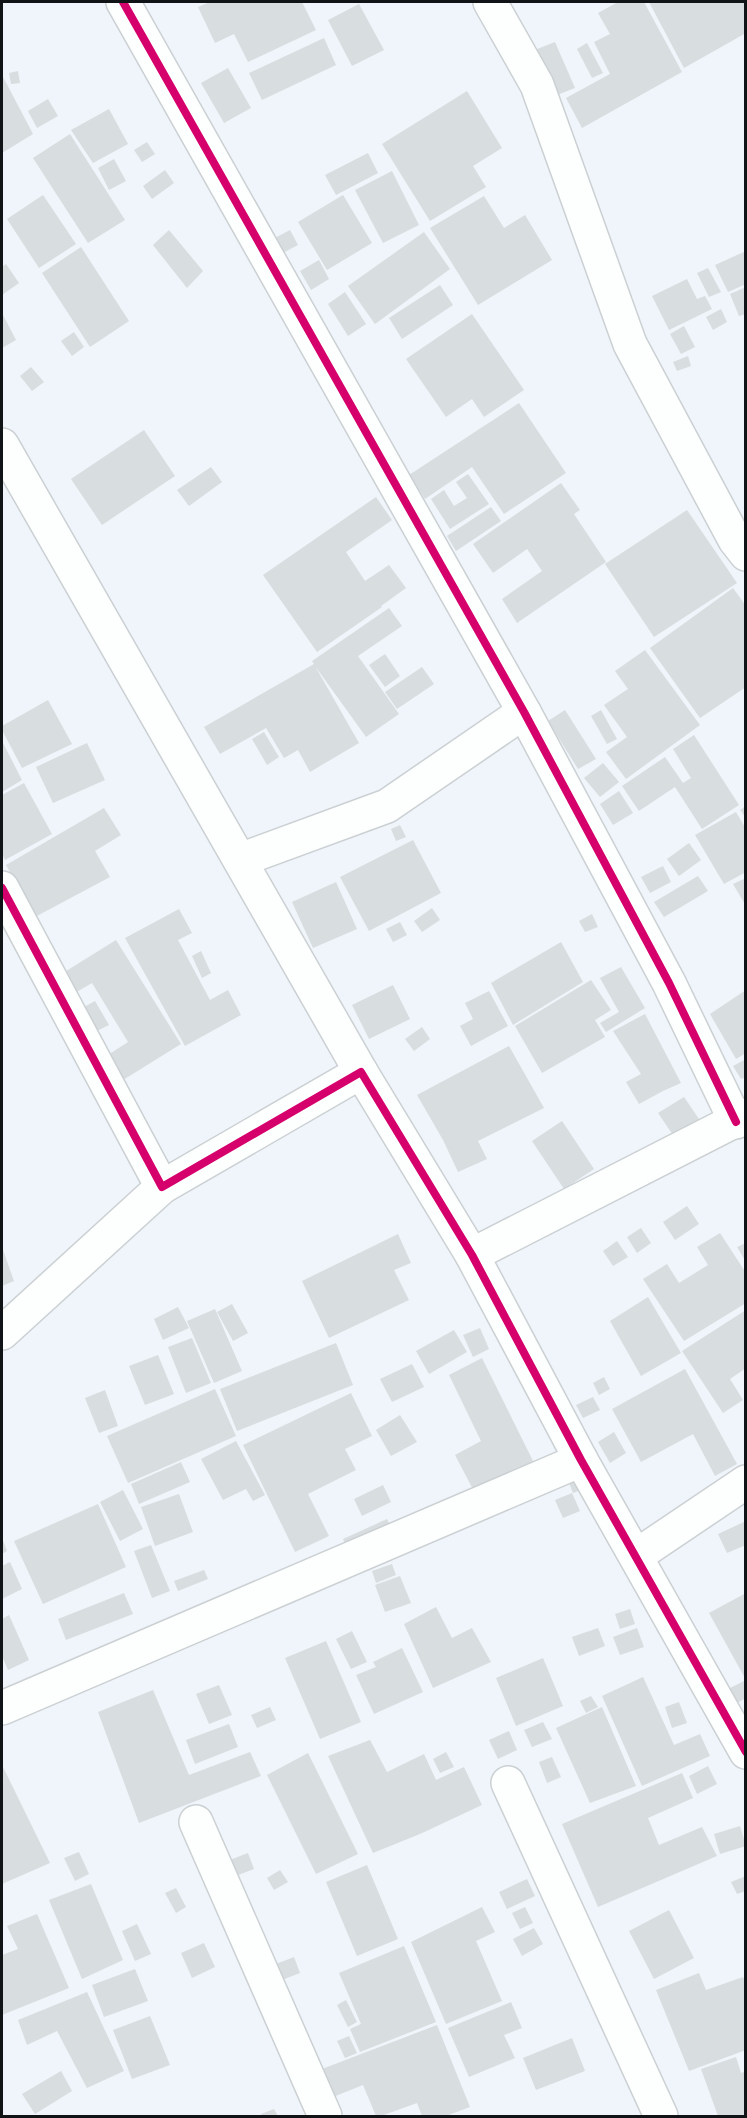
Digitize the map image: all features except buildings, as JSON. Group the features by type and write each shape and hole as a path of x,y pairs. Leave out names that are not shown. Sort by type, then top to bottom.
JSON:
{"street":[{"path":"123,2 524,712 741,1119 472,1255"},
{"path":"490,2 537,86 630,344 735,540 746,554"},
{"path":"2,445 361,1072 472,1255 581,1460 746,1752"},
{"path":"240,860 387,806 524,712"},
{"path":"2,888 162,1187"},
{"path":"2,1333 162,1187 361,1072"},
{"path":"2,1708 581,1460"},
{"path":"636,1556 746,1482"},
{"path":"508,1783 661,2116"},
{"path":"196,1822 325,2116"}],"cycle path":[{"path":"123,2 524,712 669,983 736,1122"},
{"path":"2,888 162,1187 361,1072 472,1255 581,1460 746,1752"}]}
